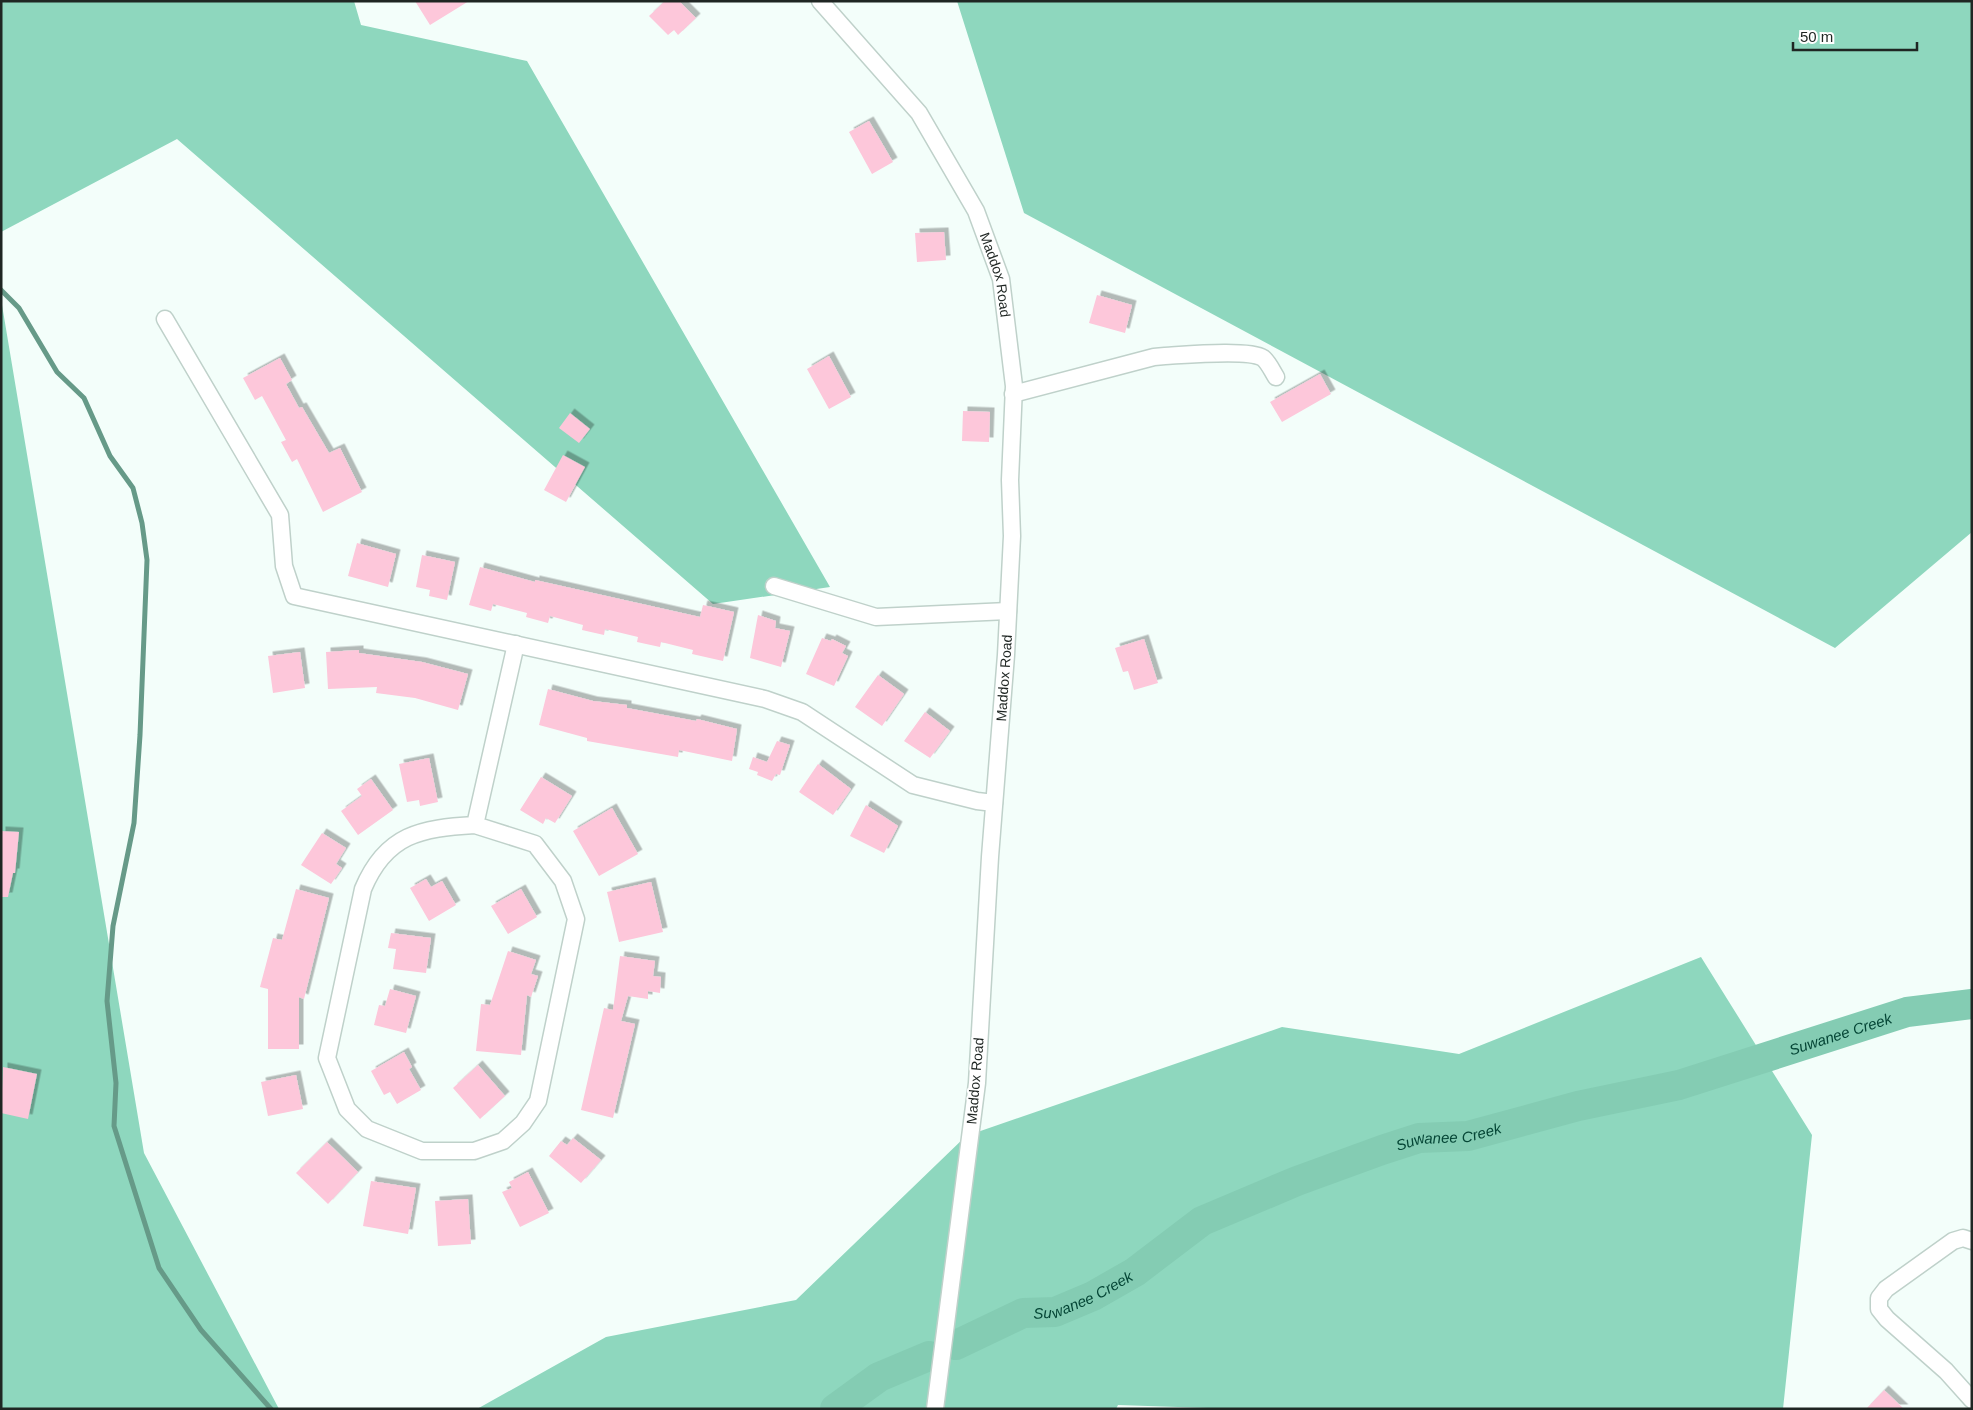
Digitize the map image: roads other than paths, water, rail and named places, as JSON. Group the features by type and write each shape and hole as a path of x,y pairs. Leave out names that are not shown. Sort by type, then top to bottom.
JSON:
{"street":[{"name":"Maddox Road","path":"820,1 919,113 976,211 1001,279 1013,394 1010,480 1012,536 977,1083 935,1409"},
{"path":"165,319 280,514 284,566 294,596 765,699 802,712 913,785 977,801 994,803"},
{"path":"1013,394 1154,357 1165,356 1237,353 1261,357 1268,363 1276,378"},
{"path":"774,586 876,617 1008,611"},
{"path":"475,825 516,644"},
{"path":"475,825 535,844 563,881 576,919 538,1101 523,1123 504,1141 474,1151 422,1151 367,1129 347,1109 327,1058 363,888 370,871 398,841 433,828 475,825"},
{"path":"1969,1391 1887,1319 1879,1309 1879,1298 1886,1289 1953,1241 1963,1238 1972,1241"}],"waterway":[{"path":"1,290 19,308 57,372 84,398 110,456 133,488 142,523 147,560 140,735 134,823 113,926 107,1001 116,1083 114,1126 159,1268 201,1330 271,1409"},
{"name":"Suwanee Creek","path":"956,1345 1023,1313 1055,1312 1093,1296 1135,1272 1202,1221 1297,1181 1382,1150 1419,1138 1468,1136 1578,1106 1679,1085 1907,1012 1972,1004"},
{"name":"Suwanee Creek","path":"835,1409 879,1377 929,1356"}]}
